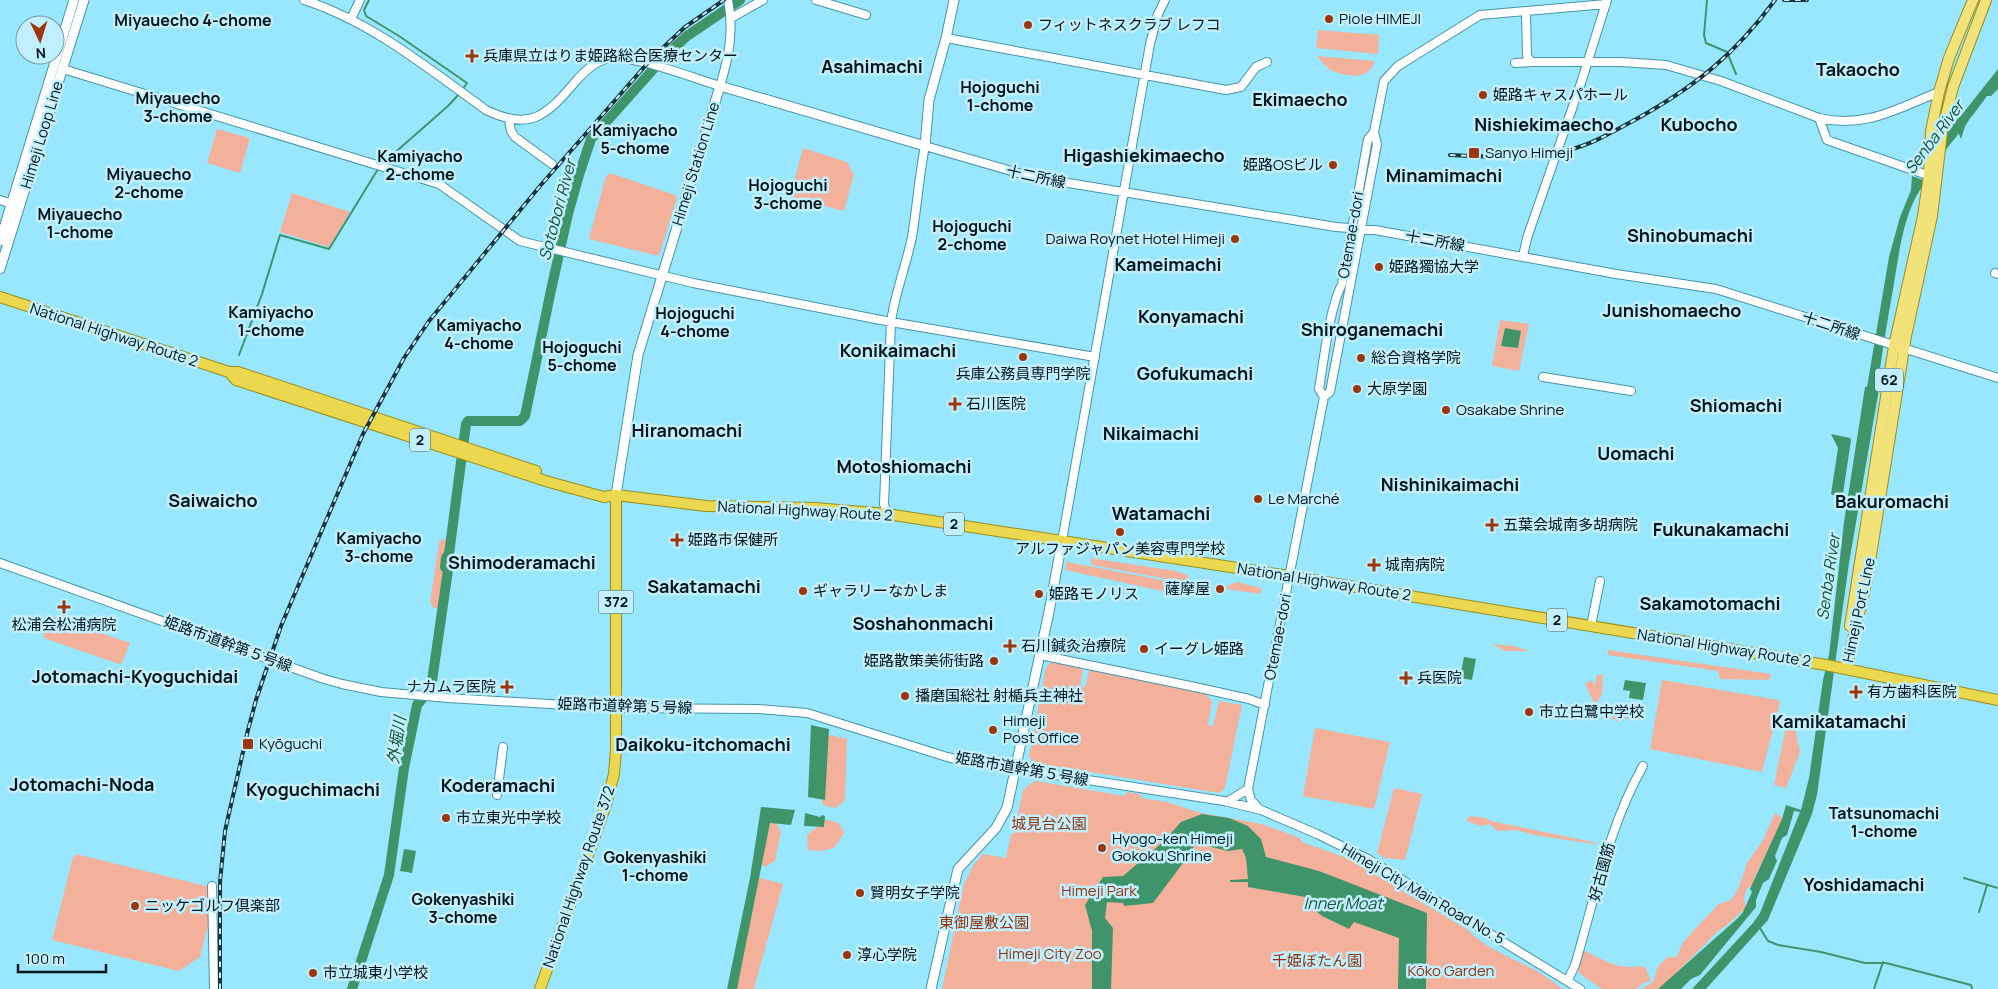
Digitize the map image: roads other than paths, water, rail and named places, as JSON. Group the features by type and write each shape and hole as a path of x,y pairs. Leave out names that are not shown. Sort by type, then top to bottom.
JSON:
{"highway":[{"name":"National Highway Route 2","path":"0,297 228,372 236,380 548,482 604,497 616,495 706,506 815,508 887,514 1289,576 1826,665 1998,700"},
{"name":"National Highway Route 372","path":"540,989 606,805 614,766 616,708 616,495"}],"main road":[{"name":"Himeji Loop Line","path":"0,269 16,205 74,0"},
{"name":"Himeji Loop Line","path":"0,241 16,205 84,0"},
{"path":"925,146 929,100 955,0"},
{"name":"Himeji Port Line","path":"1841,668 1845,656 1895,346 1932,216 1931,132 1939,92 1949,58 1973,0"},
{"name":"Himeji Port Line","path":"1933,177 1953,87 1986,0"},
{"name":"Himeji Station Line","path":"616,495 637,361 720,86 925,146"},
{"path":"931,989 958,869 1001,821 1007,808 1062,541"}],"street":[{"path":"304,0 351,18 486,110 509,120 520,121 540,116 560,100 591,66 605,59 622,58 648,63 720,86 729,50 731,18 728,0"},
{"path":"351,18 360,0"},
{"path":"731,18 763,0"},
{"path":"816,0 866,15"},
{"path":"1062,541 1144,73 1158,14 1165,0"},
{"path":"1523,256 1527,238 1606,2 1526,12 1527,54 1529,60 1534,62"},
{"name":"Otemae-dori","path":"1248,789 1324,397 1330,392 1362,228 1377,144 1374,132 1384,80 1392,71 1480,15 1526,12"},
{"path":"946,38 1144,73 1226,90 1240,88 1256,67 1267,62"},
{"path":"1515,63 1620,62 1666,65 1721,81 1819,118 1843,122 1882,115 1939,92"},
{"path":"63,68 439,184 520,241 662,276 891,322 1095,357"},
{"path":"1819,118 1826,140 1933,177"},
{"path":"509,120 511,131 515,137 552,164"},
{"name":"Otemae-dori","path":"1324,397 1319,389 1338,292 1342,284 1368,139 1374,132"},
{"path":"887,514 884,504 891,322 894,300 906,265 912,235 925,146"},
{"name":"十二所線","path":"925,146 1020,175 1336,227 1362,228 1625,276 1716,290 1998,378"},
{"path":"0,200 16,205"},
{"path":"1543,377 1631,391"},
{"name":"姫路市道幹第５号線","path":"0,563 342,684 414,695 616,708 749,709 808,713 947,757 1016,770 1227,802 1261,810"},
{"path":"1591,626 1600,581"},
{"path":"1040,655 1195,687 1249,699 1265,705"},
{"path":"497,795 502,747"},
{"name":"好古園筋","path":"1568,980 1576,965 1608,846 1627,793 1643,766"},
{"path":"1227,802 1248,789 1251,800 1261,810"},
{"name":"Himeji City Main Road No. 5","path":"1261,810 1368,859 1580,989"},
{"path":"212,886 214,989"}],"water":[{"path":"1998,69 1998,89 1991,96 1987,96 1966,123 1961,139 1954,122"},
{"path":"1912,176 1923,180 1925,183 1912,206 1900,248 1877,388 1879,389 1849,563 1817,795 1812,814 1768,920 1706,989 1692,989 1760,913 1800,812 1794,811 1787,835 1782,838 1775,856 1777,861 1769,879 1763,883 1756,900 1756,907 1700,975 1691,979 1681,989 1658,989 1743,912 1752,892 1750,889 1782,819 1786,805 1801,810 1809,778 1823,680 1829,655 1844,522 1865,387 1867,387 1889,257 1900,217 1911,190"},
{"path":"1505,328 1521,331 1518,348 1501,346"},
{"path":"1831,434 1850,438 1851,440 1842,500 1831,494 1838,448"},
{"path":"1464,657 1476,659 1472,680 1460,678"},
{"path":"1625,680 1646,683 1643,700 1629,698 1630,691 1623,690"},
{"path":"811,725 829,729 825,800 808,797"},
{"path":"761,807 795,810 791,825 770,823 737,989 727,989 750,878"},
{"path":"805,813 820,817 822,815 825,816 824,827 804,826"},
{"name":"Inner Moat","path":"1202,814 1229,818 1248,826 1261,839 1266,857 1319,871 1427,913 1426,989 1398,989 1399,938 1354,922 1349,929 1322,916 1305,902 1305,897 1248,887 1248,882 1230,882 1230,880 1248,879 1246,858 1242,849 1228,851 1195,843 1192,851 1153,903 1124,906 1123,903 1107,902 1105,918 1113,928 1111,989 1092,989 1092,931 1085,905 1103,877 1123,876 1163,842 1181,822"},
{"path":"404,849 416,851 412,873 400,871"}],"waterway":[{"path":"369,0 364,10 366,16 399,36 467,83 462,90"},
{"name":"Sotobori River","path":"352,989 389,875 404,768 417,705 431,688 448,570 445,567 446,558 449,554 466,424 468,421 520,421 525,416 568,214 591,139 665,56 687,36 740,0"},
{"path":"1707,0 1704,35 1706,43 1727,52 1736,74"},
{"path":"383,163 459,94"},
{"name":"Senba River","path":"1937,153 1964,119"},
{"path":"239,355 262,294 280,235 329,249 378,169"},
{"path":"1964,878 1998,888"},
{"path":"1979,912 1987,885"},
{"path":"1760,928 1768,941 1778,945 1821,952 1865,963 1886,963 1971,985 1972,989"},
{"path":"1874,989 1883,962"}],"railway":[{"path":"220,989 220,882 225,831 248,730 281,626 363,434 404,358 429,321 540,186 653,57 685,27 724,0"},
{"path":"1450,155 1494,157 1539,155 1576,148 1600,138 1653,110 1693,84 1728,55 1760,20 1775,0"},
{"path":"1784,0 1807,0"}],"place":[{"name":"Piole HIMEJI","path":"1329,19"},
{"name":"フィットネスクラブ レフコ","path":"1028,25"},
{"name":"兵庫県立はりま姫路総合医療センター","path":"472,56"},
{"name":"姫路キャスパホール","path":"1483,95"},
{"name":"Sanyo Himeji","path":"1474,153"},
{"name":"姫路OSビル","path":"1333,165"},
{"name":"Daiwa Roynet Hotel Himeji","path":"1235,239"},
{"name":"姫路獨協大学","path":"1379,267"},
{"name":"兵庫公務員専門学院","path":"1023,357"},
{"name":"総合資格学院","path":"1361,358"},
{"name":"大原学園","path":"1357,389"},
{"name":"石川医院","path":"955,404"},
{"name":"Osakabe Shrine","path":"1446,410"},
{"name":"Le Marché","path":"1258,499"},
{"name":"五葉会城南多胡病院","path":"1492,525"},
{"name":"アルファジャパン美容専門学校","path":"1120,532"},
{"name":"姫路市保健所","path":"677,540"},
{"name":"城南病院","path":"1374,565"},
{"name":"薩摩屋","path":"1220,589"},
{"name":"ギャラリーなかしま","path":"803,591"},
{"name":"姫路モノリス","path":"1039,594"},
{"name":"松浦会松浦病院","path":"64,607"},
{"name":"石川鍼灸治療院","path":"1010,646"},
{"name":"イーグレ姫路","path":"1144,649"},
{"name":"姫路散策美術街路","path":"994,661"},
{"name":"兵医院","path":"1406,678"},
{"name":"ナカムラ医院","path":"507,687"},
{"name":"有方歯科医院","path":"1856,692"},
{"name":"播磨国総社 射楯兵主神社","path":"905,696"},
{"name":"市立白鷺中学校","path":"1529,712"},
{"name":"Himeji Post Office","path":"993,730"},
{"name":"Kyōguchi","path":"248,744"},
{"name":"市立東光中学校","path":"446,818"},
{"name":"Hyogo-ken Himeji Gokoku Shrine","path":"1102,848"},
{"name":"賢明女子学院","path":"860,893"},
{"name":"ニッケゴルフ倶楽部","path":"135,906"},
{"name":"淳心学院","path":"847,955"},
{"name":"市立城東小学校","path":"313,973"}],"district":[{"name":"Miyauecho 4-chome","path":"193,20"},
{"name":"Asahimachi","path":"872,67"},
{"name":"Takaocho","path":"1858,70"},
{"name":"Hojoguchi 1-chome","path":"1000,96"},
{"name":"Ekimaecho","path":"1300,100"},
{"name":"Miyauecho 3-chome","path":"178,107"},
{"name":"Nishiekimaecho","path":"1544,125"},
{"name":"Kubocho","path":"1699,125"},
{"name":"Kamiyacho 5-chome","path":"635,139"},
{"name":"Higashiekimaecho","path":"1144,156"},
{"name":"Kamiyacho 2-chome","path":"420,165"},
{"name":"Minamimachi","path":"1444,176"},
{"name":"Miyauecho 2-chome","path":"149,183"},
{"name":"Hojoguchi 3-chome","path":"788,194"},
{"name":"Miyauecho 1-chome","path":"80,223"},
{"name":"Hojoguchi 2-chome","path":"972,235"},
{"name":"Shinobumachi","path":"1690,236"},
{"name":"Kameimachi","path":"1168,265"},
{"name":"Junishomaecho","path":"1672,311"},
{"name":"Konyamachi","path":"1191,317"},
{"name":"Kamiyacho 1-chome","path":"271,321"},
{"name":"Hojoguchi 4-chome","path":"695,322"},
{"name":"Shiroganemachi","path":"1372,330"},
{"name":"Kamiyacho 4-chome","path":"479,334"},
{"name":"Konikaimachi","path":"898,351"},
{"name":"Hojoguchi 5-chome","path":"582,356"},
{"name":"Gofukumachi","path":"1195,374"},
{"name":"Shiomachi","path":"1736,406"},
{"name":"Hiranomachi","path":"687,431"},
{"name":"Nikaimachi","path":"1151,434"},
{"name":"Uomachi","path":"1636,454"},
{"name":"Motoshiomachi","path":"904,467"},
{"name":"Nishinikaimachi","path":"1450,485"},
{"name":"Saiwaicho","path":"213,501"},
{"name":"Bakuromachi","path":"1892,502"},
{"name":"Watamachi","path":"1161,514"},
{"name":"Fukunakamachi","path":"1721,530"},
{"name":"Kamiyacho 3-chome","path":"379,547"},
{"name":"Shimoderamachi","path":"522,563"},
{"name":"Sakatamachi","path":"704,587"},
{"name":"Sakamotomachi","path":"1710,604"},
{"name":"Soshahonmachi","path":"923,624"},
{"name":"Jotomachi-Kyoguchidai","path":"135,677"},
{"name":"Kamikatamachi","path":"1839,722"},
{"name":"Daikoku-itchomachi","path":"703,745"},
{"name":"Jotomachi-Noda","path":"82,785"},
{"name":"Koderamachi","path":"498,786"},
{"name":"Kyoguchimachi","path":"313,790"},
{"name":"Tatsunomachi 1-chome","path":"1884,822"},
{"name":"Gokenyashiki 1-chome","path":"655,866"},
{"name":"Yoshidamachi","path":"1864,885"},
{"name":"Gokenyashiki 3-chome","path":"463,908"}],"water label":[{"name":"外堀川","path":"396,740"}],"park label":[{"name":"城見台公園","path":"1049,824"},
{"name":"Himeji Park","path":"1099,891"},
{"name":"東御屋敷公園","path":"984,923"},
{"name":"Himeji City Zoo","path":"1050,954"},
{"name":"千姫ぼたん園","path":"1317,961"},
{"name":"Kōko Garden","path":"1451,971"}]}
